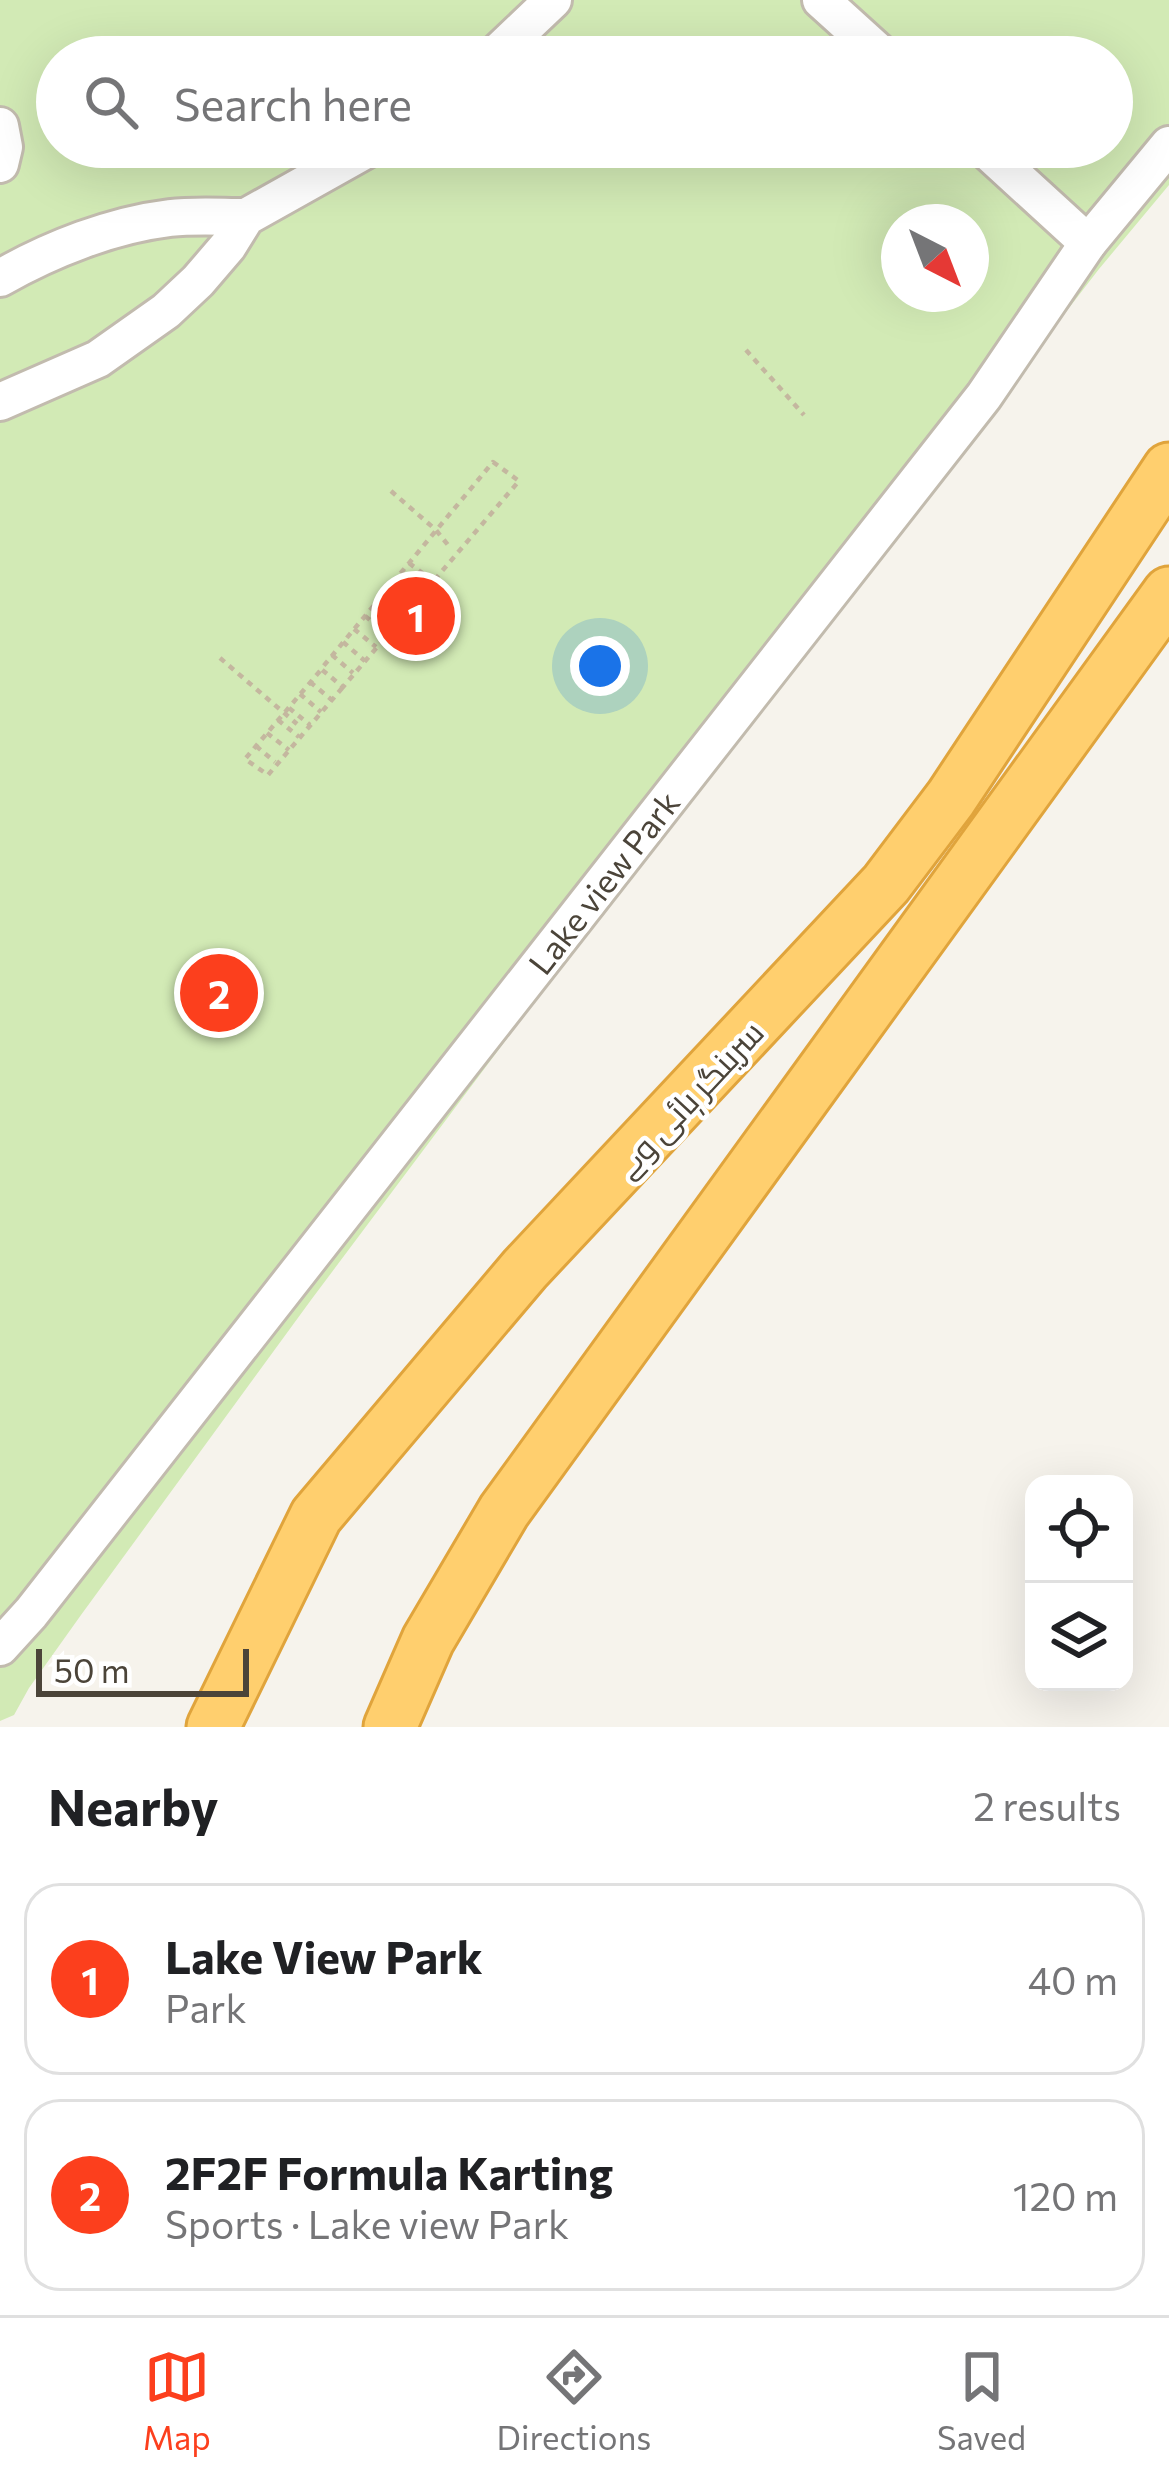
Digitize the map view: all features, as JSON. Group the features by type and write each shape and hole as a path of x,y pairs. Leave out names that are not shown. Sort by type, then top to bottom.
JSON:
{"highway":[{"name":"سرینگر ہائی وے","path":"213,1727 316,1516 525,1269 886,884 951,797 1169,469"},
{"path":"390,1727 428,1640 504,1511 1169,593"},
{"path":"178,1727 316,1516"}],"street":[{"path":"515,36 553,0"},
{"path":"821,0 861,36"},
{"path":"0,125 4,147 0,164"},
{"name":"Lake view Park","path":"0,1647 15,1615 984,396 1088,243 1169,145"},
{"path":"6,261 136,223 176,217 246,217 334,168"},
{"path":"1006,168 1088,243"},
{"path":"0,402 98,359 166,311 228,247 246,217"}],"path":[{"path":"746,350 804,415"},
{"path":"493,462 519,481 268,775 245,759 409,563 493,462"},
{"path":"392,490 448,545"},
{"path":"409,563 433,581"},
{"path":"398,576 422,594"},
{"path":"386,590 410,608"},
{"path":"376,602 399,621"},
{"path":"365,616 388,634"},
{"path":"354,629 376,647"},
{"path":"344,642 365,661"},
{"path":"332,655 353,674"},
{"path":"220,658 297,724"},
{"path":"321,669 343,687"},
{"path":"310,682 332,700"},
{"path":"300,694 321,712"},
{"path":"284,714 310,725"},
{"path":"284,714 299,737"},
{"path":"267,733 289,750"},
{"path":"256,746 277,763"}],"green space":[{"path":"0,0 1169,0 1169,185 583,937 29,1688 14,1715 0,1721"}],"place":[{"name":"Lake View Park","path":"416,616"},
{"name":"2F2F Formula Karting","path":"219,993"}]}
